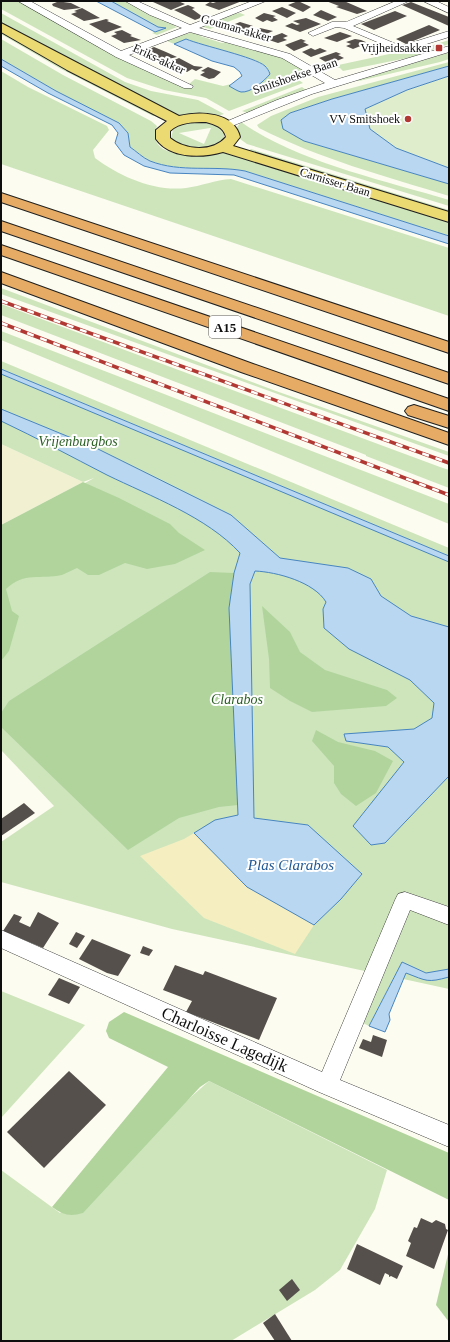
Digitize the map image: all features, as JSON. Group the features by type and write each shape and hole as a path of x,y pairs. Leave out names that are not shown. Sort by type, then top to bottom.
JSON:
{"highway":[{"path":"1,197 449,348"},
{"name":"A15","path":"1,226 449,379"},
{"name":"A15","path":"1,250 449,406"},
{"name":"A15","path":"1,277 247,368 449,438"},
{"name":"A15","path":"73,304 236,353 449,422"}],"main road":[{"path":"1,27 173,124"},
{"path":"1,37 62,72 173,124"},
{"path":"197,118 221,123 233,132 226,144 206,151 172,147 163,139 162,135 173,124 197,118"},
{"name":"Carnisser Baan","path":"226,144 449,208"},
{"name":"Carnisser Baan","path":"226,144 449,217"}],"street":[{"name":"Eriks-akker","path":"23,1 120,55 188,86"},
{"name":"Gouman-akker","path":"130,1 153,13 189,27 286,56 328,80"},
{"name":"Eriks-akker","path":"120,55 189,27 261,1"},
{"path":"313,33 334,24 347,25 404,1"},
{"path":"428,1 449,10"},
{"path":"374,3 386,8"},
{"path":"347,25 348,27 401,49 449,34"},
{"name":"Smitshoekse Baan","path":"221,123 276,103 328,80 387,67 449,49"},
{"path":"327,1085 405,900 449,916"},
{"name":"Charloisse Lagedijk","path":"1,940 327,1085 449,1136"}],"green space":[{"path":"1,1 19,1 186,88 192,86 189,84 195,79 223,86 231,84 229,86 235,89 246,90 251,89 261,83 270,74 265,66 240,55 186,39 174,44 167,41 188,33 201,35 200,36 222,43 225,42 271,52 304,67 296,78 303,83 229,111 206,98 164,90 127,78 1,9"},
{"path":"111,1 126,1 176,24 174,26 177,27 157,35 152,33 165,28 158,27"},
{"path":"1,13 125,82 151,91 198,100 224,114 212,117 192,117 174,114 1,23"},
{"path":"240,13 245,15 210,29 200,26 231,14"},
{"path":"1,29 158,114 153,116 61,69 1,34"},
{"path":"1,39 63,75 151,121 157,126 155,138 159,146 167,151 190,155 225,153 238,154 449,220 449,236 245,171 233,169 173,167 150,161 130,147 128,133 1,59"},
{"path":"449,40 449,44 412,57 343,71 340,68 329,67 408,50 414,51"},
{"path":"449,52 449,59 440,62 359,81 355,79"},
{"path":"449,62 449,66 332,99 290,113 304,141 449,184 449,196 329,158 282,139 259,128 257,125 271,116 318,97"},
{"path":"1,71 28,87 107,126 109,130 93,150 95,158 115,171 138,181 162,188 174,189 231,179 449,248 449,316 1,164"},
{"name":"VV Smitshoek","path":"449,76 449,168 396,148 370,129 365,109 407,90"},
{"path":"302,87 306,90 247,113 242,111"},
{"path":"198,122 217,126 224,134 224,138 212,145 190,148 176,143 171,138 173,130 176,128 187,123","holes":["211,128 204,144 179,133"]},
{"path":"241,122 264,136 314,159 369,177 449,200 449,206 247,144 240,139 237,127"},
{"path":"251,149 449,210 449,215 246,152"},
{"path":"1,288 276,391 449,452 449,456 1,294"},
{"path":"1,304 449,470 449,488 1,315"},
{"path":"1,331 449,504 449,524 1,340"},
{"path":"1,361 449,548 449,556 1,369"},
{"name":"Clarabos","path":"1,372 161,441 163,440 449,557 449,989 394,977 369,1026 363,1023 383,975 172,929 1,882 1,842 54,806 1,750 1,530 94,478 83,482 1,444"},
{"path":"1,444 83,482 1,525"},
{"path":"83,482 119,498 170,524 179,533 205,550 175,564 147,569 125,563 99,575 88,575 77,568 62,575 26,578 13,583 6,589 12,611 19,616 9,651 1,661 1,525"},
{"path":"210,572 234,573 229,608 238,805 219,807 179,818 128,850 1,727 1,713 9,701"},
{"path":"262,606 290,632 300,652 325,670 387,690 397,698 386,706 312,712 290,701 270,688 269,659"},
{"path":"316,730 338,742 375,751 393,761 376,793 356,806 341,794 334,783 334,766 312,741"},
{"path":"1,991 85,1025 1,1118"},
{"path":"124,1012 449,1153 449,1200 209,1081 200,1087 83,1213 70,1215 60,1212 52,1207 168,1067 109,1038 106,1031 109,1022"},
{"path":"209,1081 387,1170 375,1209 340,1270 315,1290 231,1341 1,1341 1,1170 60,1213"},
{"path":"449,1250 449,1322 436,1305"}],"sand":[{"path":"194,833 247,887 314,925 295,954 204,918 140,856 184,839"}],"water":[{"path":"96,1 111,1 158,27 166,28 155,32"},
{"path":"186,39 251,59 266,67 270,74 253,89 245,92 238,91 229,86 242,76 240,72 234,67 212,61 174,44"},
{"path":"1,59 56,91 119,123 128,133 130,147 150,161 173,167 233,169 245,171 449,236 449,244 234,175 170,173 144,166 124,155 115,143 118,133 112,125 48,93 1,66"},
{"path":"449,66 449,76 407,90 365,109 370,129 396,148 449,168 449,184 304,141 283,129 281,120 290,113 332,99"},
{"path":"1,369 449,556 449,562 1,374"},
{"name":"Plas Clarabos","path":"1,409 96,448 231,515 280,558 348,568 371,579 381,596 411,616 449,627 449,776 385,843 371,845 353,826 404,762 388,747 346,741 344,734 414,729 432,718 434,703 410,680 349,649 324,628 323,609 326,602 313,589 294,579 274,573 255,571 250,584 254,818 308,825 362,874 341,899 314,925 247,887 194,833 215,820 238,815 229,608 234,573 240,553 227,540 195,518 177,508 107,475 1,421"},
{"path":"402,962 426,973 449,969 449,977 436,980 427,980 406,973 389,1014 390,1020 385,1032 369,1026"}],"building":[{"path":"56,1 71,3 81,8 64,10 53,6 52,4 57,2"},
{"path":"178,1 185,4 171,10 153,2"},
{"path":"219,1 242,1 219,10 205,5 210,2 213,3"},
{"path":"298,1 311,7 303,12 288,5"},
{"path":"326,1 344,1 367,11 357,14 336,7 339,6"},
{"path":"411,2 449,17 449,26 402,5"},
{"path":"188,5 195,8 192,9 203,17 195,20 174,10"},
{"path":"282,7 296,13 287,18 272,11"},
{"path":"82,8 100,18 84,21 71,14"},
{"path":"321,10 337,17 328,21 313,15"},
{"path":"395,11 407,16 374,30 361,24"},
{"path":"264,13 276,16 273,17 278,20 272,22 267,20 263,22 255,18"},
{"path":"306,18 321,24 300,32 285,26 292,23 297,25 300,24 293,21"},
{"path":"106,19 109,20 107,21 122,27 105,33 89,24"},
{"path":"240,22 253,26 236,32 225,28"},
{"path":"429,25 440,30 406,44 396,39"},
{"path":"260,28 273,31 257,38 245,34"},
{"path":"122,30 132,35 130,36 141,40 124,43 111,36 117,34 114,32"},
{"path":"340,32 352,36 337,42 324,38"},
{"path":"282,33 288,36 283,38 287,40 278,43 266,39"},
{"path":"301,39 306,41 303,42 309,45 294,51 285,45"},
{"path":"355,39 368,43 353,49 346,46 351,44 346,42"},
{"path":"371,46 384,50 372,55 362,49"},
{"path":"154,47 177,57 160,61 145,54 150,52 147,50"},
{"path":"311,48 315,50 320,48 327,51 311,57 302,52"},
{"path":"336,52 341,54 338,55 344,58 329,64 319,58"},
{"path":"179,58 194,66 203,67 196,71 192,69 187,72 170,65 175,63 172,61"},
{"path":"208,67 221,72 214,78 209,79 200,75 205,72 201,71"},
{"path":"24,803 35,813 1,836 1,819"},
{"path":"38,912 59,923 43,948 3,931 14,914 22,917 19,922 30,927"},
{"path":"76,932 85,936 77,948 69,944"},
{"path":"92,939 131,955 118,976 107,973 79,959"},
{"path":"143,946 153,950 149,956 140,953"},
{"path":"175,965 203,975 205,971 277,998 259,1040 186,1012 192,1001 163,990"},
{"path":"59,978 80,987 69,1004 48,995"},
{"path":"373,1035 387,1040 382,1057 359,1048 363,1039 371,1042"},
{"path":"69,1071 106,1105 44,1168 7,1132"},
{"path":"421,1218 432,1223 436,1220 445,1224 446,1229 448,1230 434,1269 406,1256 411,1243 408,1241 414,1227 417,1228"},
{"path":"357,1244 403,1266 397,1279 391,1276 389,1277 389,1275 385,1273 380,1285 347,1269"},
{"path":"292,1279 300,1290 287,1301 279,1290"},
{"path":"275,1314 292,1341 275,1341 263,1323"}],"railway":[{"path":"1,301 449,463"},
{"path":"1,323 449,495"}],"place":[{"name":"Vrijheidsakker","path":"439,48"},
{"name":"VV Smitshoek","path":"408,119"}],"park label":[{"name":"Vrijenburgbos","path":"78,441"}]}
